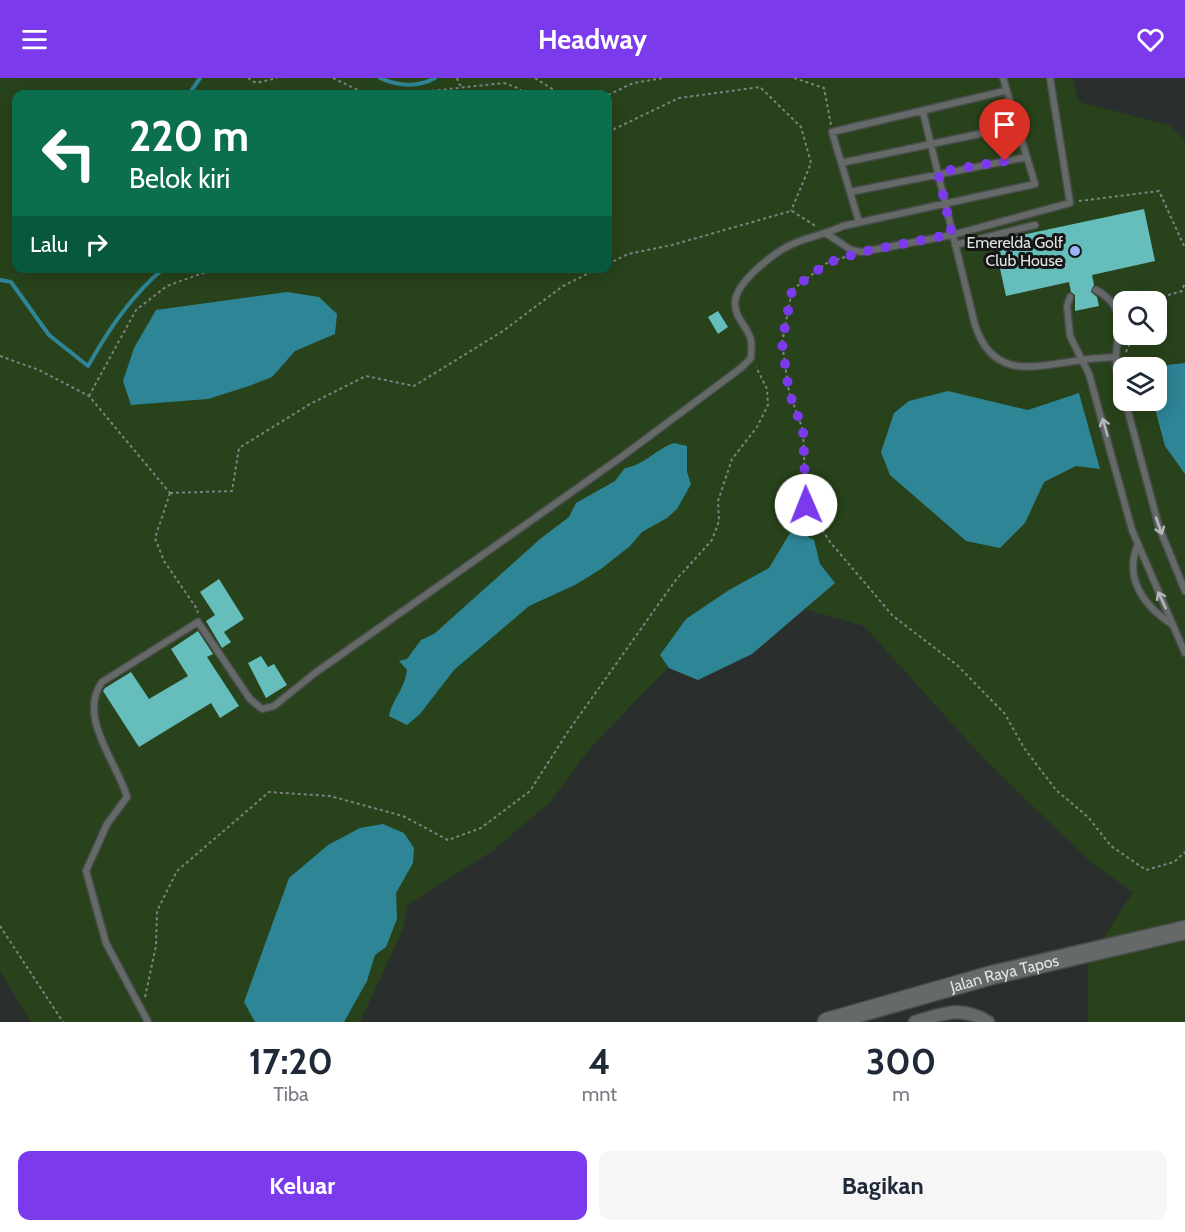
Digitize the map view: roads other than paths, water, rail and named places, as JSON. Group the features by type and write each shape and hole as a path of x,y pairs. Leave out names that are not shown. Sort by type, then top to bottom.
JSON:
{"main road":[{"name":"Jalan Raya Tapos","path":"831,1021 992,975 1185,930"}],"street":[{"path":"915,1022 953,1012 972,1012 988,1022"}],"lane":[{"path":"148,1022 105,943 86,871 107,824 127,796 101,738 94,704 97,689 102,682 198,622 250,699 262,709 274,706 315,673 620,458 752,358 751,340 736,316 734,299 744,283 763,264 794,243 859,222 1035,184 1003,78"},
{"path":"827,234 851,250 862,252 952,234 1070,203 1050,78"},
{"path":"859,222 832,132 923,112 1005,90"},
{"path":"923,112 975,325 980,340 988,351 1014,366 1035,369 1113,357"},
{"path":"842,163 1017,126"},
{"path":"850,192 938,172 1027,157"},
{"path":"955,244 1035,225"},
{"path":"1096,290 1115,305 1119,319 1116,357"},
{"path":"1070,297 1067,306 1070,336 1089,374 1138,544 1185,653"},
{"path":"1128,411 1159,526 1185,591"},
{"path":"1138,544 1134,553 1134,576 1141,596 1156,614 1174,625"}],"water":[{"path":"287,292 319,297 337,314 335,334 295,351 272,377 249,386 208,399 131,405 123,381 134,348 156,310"},
{"path":"1185,363 1185,474 1165,446 1156,411 1167,411 1167,365"},
{"path":"948,391 1028,410 1079,393 1100,469 1076,466 1044,482 1025,523 1000,548 966,541 890,475 881,452 894,413 909,401"},
{"path":"674,443 687,446 687,472 691,484 677,509 667,518 642,532 630,546 601,569 575,585 529,606 454,670 420,714 407,725 389,716 407,670 399,661 407,659 421,640 434,634 540,539 569,517 576,503 615,481 625,468 638,464"},
{"path":"790,533 803,534 814,540 820,564 835,583 752,654 698,680 669,668 660,655 686,619 729,590 769,568"},
{"path":"383,824 404,833 414,848 413,863 396,893 397,919 386,947 375,955 367,981 344,1022 255,1022 244,1002 289,878 328,845 360,828"}],"waterway":[{"path":"192,90 200,78"},
{"path":"380,78 407,85 435,78"},
{"path":"0,280 11,282 49,335 88,366 122,314 159,273"}],"place":[{"name":"Emerelda Golf Club House","path":"1075,251"}]}
